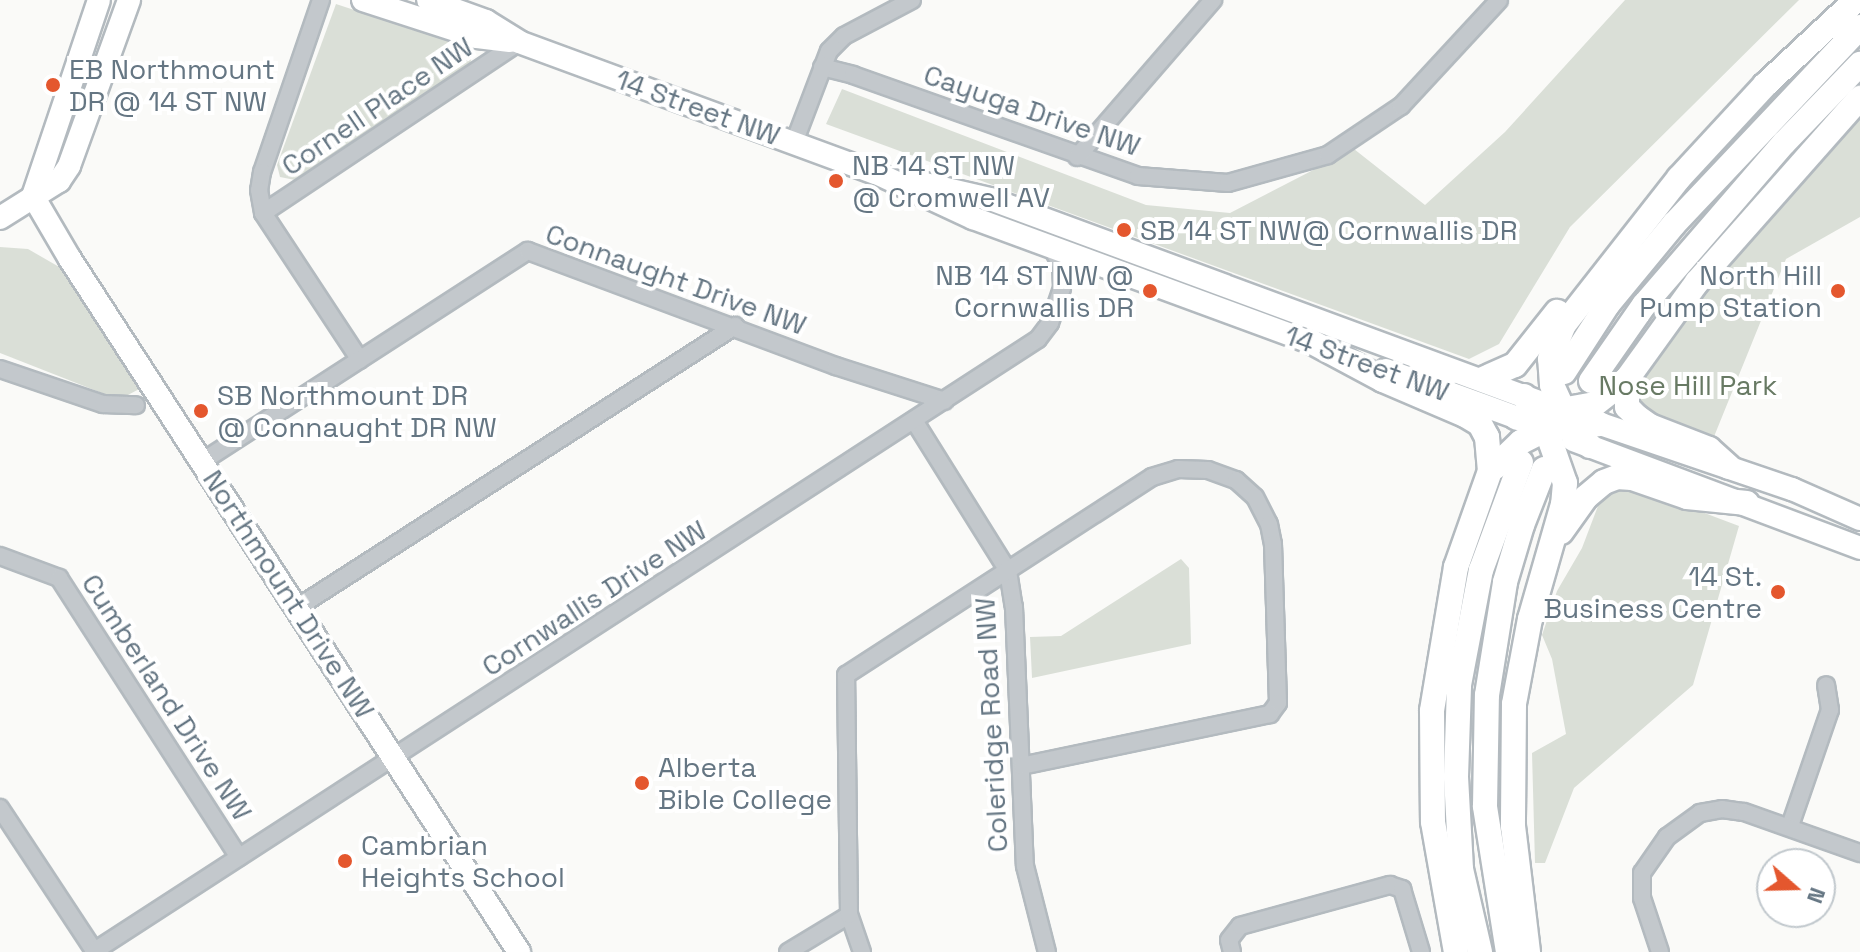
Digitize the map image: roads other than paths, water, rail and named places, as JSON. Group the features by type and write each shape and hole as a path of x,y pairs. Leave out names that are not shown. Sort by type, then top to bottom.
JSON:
{"main road":[{"path":"33,196 99,0"},
{"path":"0,218 59,181 69,166 129,0"},
{"name":"14 Street NW","path":"363,0 477,37 519,42"},
{"name":"14 Street NW","path":"428,0 486,21 519,42 876,173 973,218 1052,248 1312,342 1531,414 1568,419"},
{"path":"1590,446 1568,419 1552,385 1550,359 1555,342 1575,307 1679,178 1765,85 1856,0"},
{"path":"1564,372 1608,304 1655,246 1860,27"},
{"path":"1591,381 1644,305 1784,143 1860,64"},
{"path":"1568,419 1595,404 1627,379 1697,282 1860,98"},
{"name":"14 Street NW","path":"876,173 990,199 1483,379 1531,414 1590,446 1860,548"},
{"path":"1483,379 1515,365 1600,253 1657,191 1679,178"},
{"name":"Northmount Drive NW","path":"33,196 70,259 519,952"},
{"path":"1312,342 1383,380 1480,424 1491,453 1490,471 1456,567 1432,711 1433,822 1456,952"},
{"path":"1627,379 1627,407 1637,417 1650,426 1709,449 1729,467"},
{"path":"1531,414 1600,424 1792,489 1860,519"},
{"path":"1490,471 1521,442 1531,414"},
{"path":"1528,952 1513,826 1514,704 1530,619 1553,544 1565,483 1531,414"},
{"path":"1480,952 1461,869 1456,777 1459,685 1481,570 1532,466 1522,525 1505,582 1487,695 1485,806 1508,952"},
{"path":"1553,544 1586,497 1604,482 1617,477 1632,478 1687,497 1747,503"}],"street":[{"path":"321,0 262,172 259,190 263,213 360,360"},
{"path":"794,143 829,51 844,36 912,0"},
{"path":"1077,157 1213,0"},
{"name":"Cayuga Drive NW","path":"822,67 853,75 1077,157 1138,176 1228,183 1328,155 1401,106 1499,0"},
{"name":"Cornell Place NW","path":"263,213 519,42"},
{"name":"Cornwallis Drive NW","path":"94,952 915,422 1038,339 1050,323 1062,288 1061,265 1052,248"},
{"name":"Connaught Drive NW","path":"203,461 528,251 836,366 945,401"},
{"path":"298,607 735,326"},
{"path":"0,370 103,404 136,405"},
{"name":"Coleridge Road NW","path":"915,422 1008,571 1014,607 1025,866 1047,952"},
{"path":"862,952 849,915 846,675 1152,477 1178,469 1208,470 1236,480 1255,497 1269,524 1273,544 1278,703 1270,714 1022,766"},
{"name":"Cumberland Drive NW","path":"0,556 59,578 239,857"},
{"path":"1790,826 1830,710 1826,685"},
{"path":"0,808 94,952"},
{"path":"1660,952 1642,898 1642,873 1667,837 1700,813 1722,809 1790,826 1860,853"},
{"path":"1232,952 1229,940 1240,926 1390,885 1402,889 1421,952"},
{"path":"788,952 849,915"}],"place":[{"name":"EB Northmount DR @ 14 ST NW","path":"53,85"},
{"name":"NB 14 ST NW @ Cromwell AV","path":"836,181"},
{"name":"SB 14 ST NW@ Cornwallis DR","path":"1124,230"},
{"name":"NB 14 ST NW @ Cornwallis DR","path":"1150,291"},
{"name":"North Hill Pump Station","path":"1838,291"},
{"name":"SB Northmount DR @ Connaught DR NW","path":"201,411"},
{"name":"14 St. Business Centre","path":"1778,592"},
{"name":"Alberta Bible College","path":"642,783"},
{"name":"Cambrian Heights School","path":"345,861"}],"park label":[{"name":"Nose Hill Park","path":"1688,385"}]}
